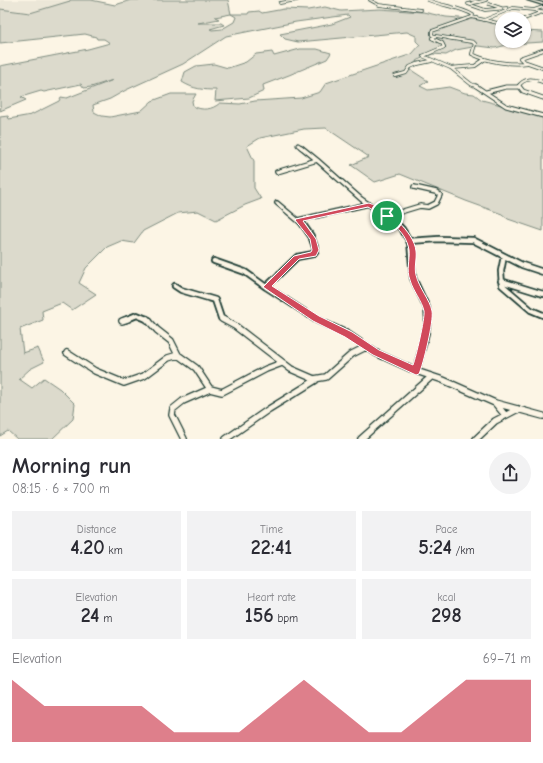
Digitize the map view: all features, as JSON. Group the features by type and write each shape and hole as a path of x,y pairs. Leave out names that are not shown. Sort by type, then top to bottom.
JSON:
{"street":[{"path":"280,3 297,0"},
{"path":"370,0 379,5 421,10"},
{"path":"428,0 439,5 468,12 472,14 472,17"},
{"path":"471,0 479,2"},
{"path":"486,0 468,4 485,10 518,7 542,13"},
{"path":"528,0 543,3"},
{"path":"489,4 503,8"},
{"path":"534,10 543,7"},
{"path":"484,20 508,8"},
{"path":"531,17 542,13"},
{"path":"495,22 472,17 432,31 432,36 473,42 472,54 485,59 527,63"},
{"path":"436,36 432,38 442,43 444,47 431,54 423,56 451,68 471,84 486,92 506,106 543,116"},
{"path":"543,51 531,53 520,58 527,63 543,68"},
{"path":"451,68 482,64 485,59"},
{"path":"395,76 406,73 407,70 415,64 433,61"},
{"path":"536,66 543,65"},
{"path":"518,87 522,81 529,79 543,82"},
{"path":"486,92 506,87 518,87 523,91 543,98"},
{"path":"298,145 369,204 387,216 402,229 410,241 412,250 411,272 428,312 421,354 416,371"},
{"path":"277,172 316,160"},
{"path":"387,216 420,206 428,207 436,203 440,195 436,192 414,187"},
{"path":"266,287 297,257 313,254 316,250 313,239 298,220 289,211 277,203"},
{"path":"298,220 369,204"},
{"path":"410,241 439,239 474,240 522,265 543,272"},
{"path":"504,256 502,285 531,310 543,316"},
{"path":"214,261 248,273 266,287 316,319 348,334 366,347 416,371 443,380 495,403 543,416"},
{"path":"502,280 543,294"},
{"path":"175,286 181,290 214,300 217,304 221,318 236,326 294,372 316,380"},
{"path":"122,321 137,315 148,319 157,330 171,340 178,355 196,368 210,388 216,391 222,392 266,369 282,363"},
{"path":"226,439 269,409 316,380 331,374 337,370 351,354 366,347"},
{"path":"67,353 95,371 124,383 144,376 168,358 178,355"},
{"path":"361,439 431,377"},
{"path":"184,439 172,415 172,409 183,400 210,388"},
{"path":"495,403 505,415"},
{"path":"476,439 495,420 518,409"}],"shaded area":[{"path":"0,0 71,1 30,13 0,9"},
{"path":"70,0 91,0 115,5 131,0 228,0 231,14 248,14 249,12 259,11 262,13 284,9 308,10 325,7 341,11 380,9 423,12 446,17 495,23 495,48 478,46 456,50 446,55 433,54 420,59 413,64 411,70 428,81 420,86 428,90 449,87 465,93 474,94 482,100 543,116 543,231 508,219 502,214 400,174 375,182 351,165 369,157 326,128 304,129 260,138 247,146 254,161 254,188 261,199 245,205 216,220 198,211 178,213 143,231 134,243 121,241 107,247 86,268 79,283 96,294 72,310 62,303 42,311 43,320 20,329 23,353 38,348 44,362 30,369 19,379 32,388 44,378 60,389 75,404 73,419 52,439 17,439 8,431 0,436 0,117 8,116 9,119 31,115 59,101 61,97 67,98 113,80 91,87 84,88 81,84 44,92 41,91 21,97 26,100 0,111 0,66 88,49 110,43 104,39 97,39 96,37 85,34 0,43 0,9 30,13","holes":["231,14 236,17 234,22 222,29 210,29 224,25 221,23 198,23 219,19 215,17","348,15 350,17 332,24 280,34 285,39 298,42 407,32 416,36 416,41 420,45 412,54 326,83 320,92 301,98 255,101 240,104 220,103 214,107 203,109 193,106 192,101 196,94 171,94 152,101 141,111 110,117 102,116 94,112 93,105 110,99 183,64 226,36 296,22"]},
{"path":"531,31 543,32 543,42 531,43"},
{"path":"300,49 317,49 331,53 327,59 263,85 264,91 249,98 215,101 216,90 198,89 182,82 185,72 196,66 214,64 228,68 246,62 256,54 272,52 274,56"}],"route":[{"path":"369,204 387,216 402,229 410,241 412,250 411,272 428,312 427,325 416,371 366,347 348,334 316,319 309,313 266,287 297,257 313,254 316,250 313,239 298,220 369,204"}]}
